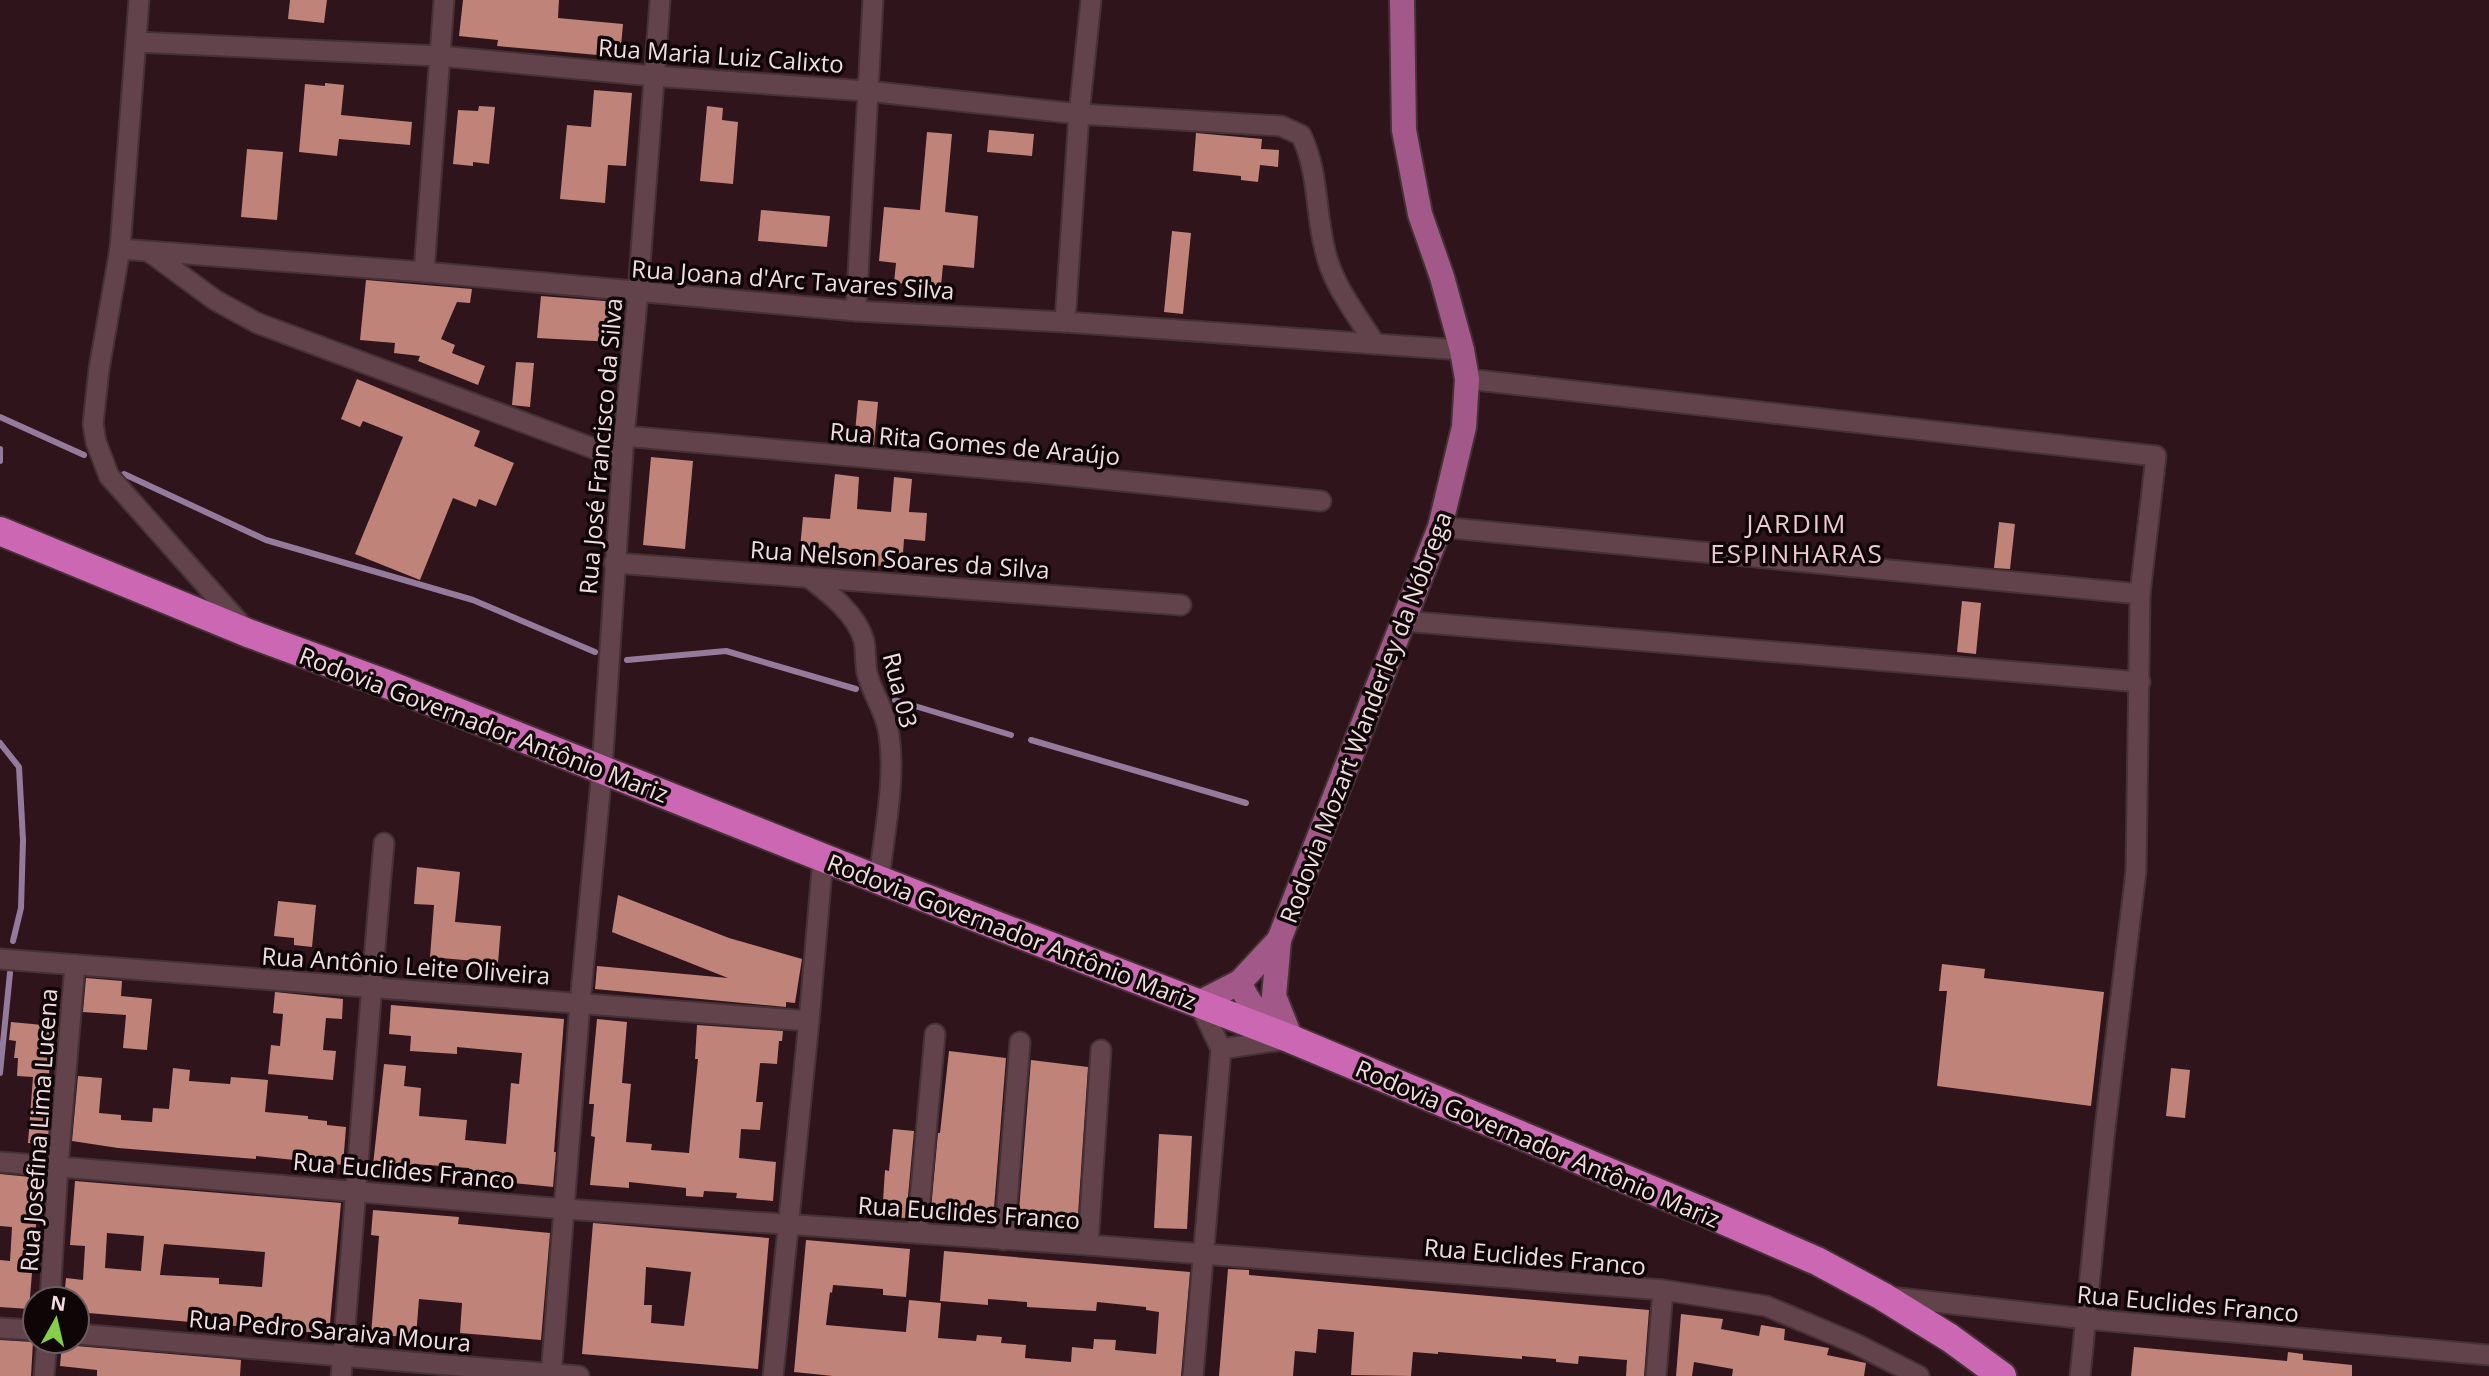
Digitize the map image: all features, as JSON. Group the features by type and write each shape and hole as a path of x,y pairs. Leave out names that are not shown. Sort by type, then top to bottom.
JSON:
{"highway":[{"name":"Rodovia Governador Antônio Mariz","path":"5,533 248,633 392,686 878,880 1292,1039 1716,1217 1816,1261 1882,1296 1950,1338 2002,1376"}],"main road":[{"name":"Rodovia Mozart Wanderley da Nóbrega","path":"1263,1001 1279,940 1440,527 1464,427 1467,379 1462,350 1442,276 1420,214 1409,166 1404,130 1402,0"},
{"name":"Rodovia Mozart Wanderley da Nóbrega","path":"1199,1003 1240,982 1279,940"},
{"name":"Rodovia Mozart Wanderley da Nóbrega","path":"1240,982 1244,994 1263,1001 1292,1039"},
{"path":"1199,1003 1241,1007 1263,1001"}],"street":[{"path":"139,0 120,249 99,369 93,424 101,458 109,476 248,633"},
{"path":"424,272 444,0"},
{"name":"Rua José Francisco da Silva","path":"551,1375 580,1003 602,770 614,563 660,0"},
{"path":"856,311 873,0"},
{"path":"1065,322 1079,114 1091,0"},
{"name":"Rua Maria Luiz Calixto","path":"136,42 440,57 867,91 1079,114 1281,127 1301,135 1314,168 1324,249 1331,271 1376,344"},
{"name":"Rua Joana d'Arc Tavares Silva","path":"120,249 424,272 856,311 1065,322 1462,350"},
{"path":"150,253 215,300 257,323 622,459"},
{"path":"1467,379 2156,456 2140,594 2136,871 2105,1128 2080,1376"},
{"name":"Rua Rita Gomes de Araújo","path":"624,436 1321,501"},
{"path":"1440,527 2140,594"},
{"name":"Rua Nelson Soares da Silva","path":"614,563 1181,605"},
{"name":"Rua 03","path":"808,577 829,593 860,629 868,674 883,710 888,731 889,784 878,880"},
{"path":"1404,621 2140,682"},
{"path":"342,1366 384,843"},
{"path":"773,1376 809,1021 822,858"},
{"name":"Rua Antônio Leite Oliveira","path":"0,959 809,1021"},
{"name":"Rua Josefina Lima Lucena","path":"51,1285 75,965"},
{"path":"1193,1376 1221,1049 1199,1003"},
{"path":"917,1233 935,1034"},
{"path":"1221,1049 1292,1039"},
{"path":"1004,1240 1020,1042"},
{"path":"1088,1245 1101,1050"},
{"name":"Rua Euclides Franco","path":"0,1162 565,1209 1088,1245 1663,1290 1766,1306 1854,1343 1919,1376"},
{"path":"1656,1376 1663,1290"},
{"name":"Rua Euclides Franco","path":"1882,1296 2086,1319 2489,1355"},
{"path":"0,1328 21,1330"},
{"name":"Rua Pedro Saraiva Moura","path":"91,1336 342,1366 579,1376"},
{"path":"44,1376 46,1355"}],"building":[{"path":"290,0 327,0 324,23 288,19"},
{"path":"463,0 559,0 558,18 623,24 620,57 497,46 498,40 459,36"},
{"path":"325,83 344,85 341,115 412,122 410,145 339,139 337,156 299,152 305,84 325,86"},
{"path":"594,90 632,93 626,166 608,165 605,203 560,199 567,125 591,127"},
{"path":"479,106 495,107 489,164 453,164 458,110 478,111"},
{"path":"707,106 723,108 722,120 738,122 733,184 700,181"},
{"path":"989,130 1034,134 1032,156 987,152"},
{"path":"927,132 952,134 945,212 978,216 974,268 943,265 941,286 894,283 896,263 879,261 884,207 920,210"},
{"path":"1196,133 1262,139 1261,149 1279,150 1278,167 1260,165 1258,182 1241,180 1241,176 1193,171"},
{"path":"247,149 283,152 277,220 241,217"},
{"path":"761,210 830,216 827,247 758,241"},
{"path":"1172,231 1191,233 1183,314 1164,312"},
{"path":"366,280 472,289 470,303 457,302 441,339 455,345 452,353 485,366 478,385 418,361 420,356 394,353 395,343 360,340"},
{"path":"541,296 617,302 614,342 537,338"},
{"path":"516,362 534,363 530,407 512,405"},
{"path":"357,379 480,431 474,446 514,463 496,506 479,499 476,507 453,498 420,580 355,554 403,437 363,421 360,427 341,419"},
{"path":"858,400 878,402 874,445 854,443"},
{"path":"651,457 693,461 685,549 643,545"},
{"path":"835,474 859,477 857,509 891,512 894,477 912,479 909,512 927,513 925,541 904,539 902,568 799,558 803,517 830,519"},
{"path":"1999,522 2015,524 2010,569 1994,568"},
{"path":"1962,601 1981,603 1976,654 1957,652"},
{"path":"417,867 460,872 455,922 501,926 498,963 430,957 434,905 414,904"},
{"path":"618,895 729,938 802,959 795,1003 786,1002 786,1007 595,989 597,966 728,978 612,932"},
{"path":"278,901 316,905 312,947 294,945 294,938 274,936"},
{"path":"1942,964 1985,969 1984,978 2104,992 2091,1106 1937,1086 1947,991 1939,991"},
{"path":"86,978 122,981 121,996 152,999 147,1050 123,1048 126,1015 83,1012"},
{"path":"275,992 343,999 342,1019 326,1018 323,1050 336,1051 333,1080 268,1074 271,1045 280,1046 283,1014 273,1013"},
{"path":"391,1005 564,1019 553,1187 492,1181 492,1177 469,1175 469,1168 414,1164 414,1169 373,1165 384,1064 406,1066 404,1086 421,1088 419,1116 467,1120 465,1140 506,1144 511,1083 519,1084 522,1053 457,1047 457,1054 410,1051 411,1036 389,1034"},
{"path":"597,1019 627,1022 622,1083 631,1084 626,1142 652,1144 651,1150 689,1153 698,1059 695,1059 697,1025 783,1031 782,1041 779,1041 777,1064 760,1063 756,1102 763,1102 760,1130 741,1129 739,1158 776,1162 773,1201 736,1198 737,1193 704,1191 703,1197 686,1196 686,1188 629,1182 629,1188 590,1185 595,1137 591,1136 594,1104 589,1104"},
{"path":"11,1022 53,1026 49,1074 53,1074 48,1139 44,1139 43,1145 28,1143 33,1077 17,1076 18,1058 14,1058 16,1041 9,1040"},
{"path":"949,1051 1006,1058 993,1221 930,1220"},
{"path":"1031,1060 1088,1067 1077,1229 1018,1223"},
{"path":"173,1068 190,1070 189,1081 230,1084 231,1077 268,1080 265,1112 308,1116 308,1119 327,1121 327,1125 346,1127 343,1165 256,1156 256,1159 118,1148 72,1141 78,1076 102,1078 99,1113 121,1115 121,1120 152,1122 153,1108 169,1109"},
{"path":"2171,1068 2190,1070 2185,1118 2166,1116"},
{"path":"893,1129 914,1131 906,1218 882,1217 885,1170 889,1171"},
{"path":"1159,1134 1192,1136 1187,1229 1154,1228"},
{"path":"0,1174 40,1178 31,1285 21,1285 21,1308 0,1307 0,1260 10,1261 12,1227 0,1226"},
{"path":"75,1181 341,1203 329,1334 91,1313 91,1285 65,1285 66,1278 83,1280 85,1246 70,1245","holes":["107,1233 144,1236 141,1271 105,1268","164,1244 265,1252 262,1287 219,1284 219,1278 160,1275"]},
{"path":"373,1210 459,1217 458,1224 550,1233 541,1340 460,1333 462,1303 419,1299 416,1337 371,1335 379,1236 371,1235"},
{"path":"593,1223 769,1238 758,1369 582,1354","holes":["646,1267 691,1272 684,1326 651,1323 652,1305 644,1305"]},
{"path":"806,1240 910,1249 906,1297 883,1295 883,1289 833,1285 826,1325 906,1332 909,1300 941,1303 938,1338 976,1341 977,1335 1002,1337 1001,1343 1026,1345 1025,1358 1071,1362 1072,1347 1093,1349 1094,1339 1116,1340 1115,1350 1156,1354 1159,1312 1146,1310 1146,1307 1097,1302 1096,1311 1027,1307 1027,1302 988,1299 988,1305 940,1301 944,1251 1190,1272 1181,1376 833,1376 794,1372"},
{"path":"1228,1269 1249,1270 1249,1275 1649,1310 1644,1376 1626,1376 1627,1360 1579,1356 1578,1364 1522,1356 1522,1359 1438,1352 1413,1352 1411,1376 1351,1375 1354,1332 1318,1329 1316,1353 1295,1351 1293,1376 1219,1376"},
{"path":"1681,1314 1723,1319 1721,1329 1759,1336 1761,1325 1785,1329 1784,1340 1829,1348 1827,1355 1866,1363 1864,1376 1732,1376 1733,1369 1694,1362 1692,1376 1676,1376"},
{"path":"0,1340 21,1341 21,1355 32,1355 31,1376 0,1376"},
{"path":"91,1347 241,1360 240,1376 97,1376 97,1370 60,1366 61,1355 91,1355"},
{"path":"2134,1347 2287,1361 2288,1352 2303,1354 2303,1360 2352,1365 2352,1376 2131,1376"}],"waterway":[{"path":"0,417 84,455"},
{"path":"0,449 0,461"},
{"path":"124,474 266,540 473,600 595,652"},
{"path":"627,660 726,651 856,689"},
{"path":"895,700 1011,735"},
{"path":"1031,740 1246,803"},
{"path":"0,743 19,767 23,840 21,908 13,941"},
{"path":"0,1073 10,973"}],"district":[{"name":"JARDIM ESPINHARAS","path":"1797,538"}]}
